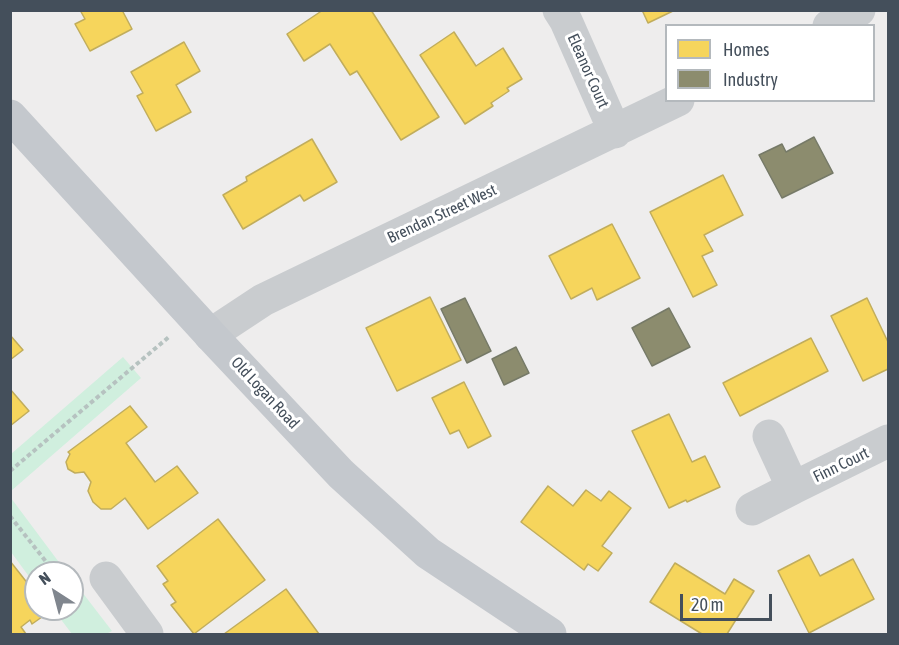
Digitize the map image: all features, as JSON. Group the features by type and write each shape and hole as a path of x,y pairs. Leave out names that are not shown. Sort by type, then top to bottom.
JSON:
{"main road":[{"name":"Old Logan Road","path":"10,116 341,474 428,553 550,634"}],"street":[{"name":"Eleanor Court","path":"560,10 615,132"},
{"path":"833,24 859,10"},
{"name":"Brendan Street West","path":"202,326 263,300 674,102"},
{"name":"Finn Court","path":"769,436 793,488"},
{"name":"Finn Court","path":"752,509 888,441"},
{"path":"106,578 147,634"}],"path":[{"path":"10,471 136,363 202,326"},
{"path":"10,516 46,561"}],"green space":[{"path":"123,357 141,378 11,491 11,454"},
{"path":"11,498 58,561 24,561 24,570 11,552"},
{"path":"84,595 112,631 106,634 72,634 62,621 84,621"}],"building: Homes":[{"path":"80,10 122,10 132,29 90,51 75,24 85,19"},
{"path":"323,10 371,10 439,117 401,140 357,71 350,75 330,44 304,61 287,34"},
{"path":"642,10 675,10 648,23"},
{"path":"454,32 476,66 503,48 522,79 507,88 509,91 491,103 493,106 465,124 420,55"},
{"path":"184,42 200,71 176,85 191,112 156,131 137,96 143,93 131,72"},
{"path":"312,139 337,182 304,201 300,195 243,229 223,195 247,181 246,177"},
{"path":"723,175 743,215 704,235 713,251 702,256 717,285 693,297 650,212"},
{"path":"612,224 640,278 597,300 592,288 571,299 549,256"},
{"path":"430,297 461,360 397,391 366,328"},
{"path":"867,298 888,342 888,369 863,381 831,316"},
{"path":"10,335 23,350 10,360"},
{"path":"811,338 828,371 740,416 723,383"},
{"path":"464,382 491,436 468,448 459,430 450,434 432,398"},
{"path":"10,389 29,411 10,426"},
{"path":"130,406 147,427 126,443 155,482 177,466 198,493 148,529 125,498 111,509 101,509 93,502 88,491 91,482 84,472 75,473 68,469 66,462 70,454 68,452"},
{"path":"669,414 692,462 705,456 720,487 669,508 632,431"},
{"path":"548,486 573,506 586,490 601,501 609,491 631,508 602,546 612,553 598,571 588,564 584,570 521,522"},
{"path":"218,519 265,580 194,634 171,605 176,602 163,584 168,581 157,566"},
{"path":"809,555 820,576 853,559 874,599 809,633 778,571"},
{"path":"10,561 24,579 24,621 29,621 21,627 26,634 10,634"},
{"path":"675,563 725,594 734,579 754,591 727,634 702,634 650,602"},
{"path":"286,589 319,634 224,634"}],"building: Industry":[{"path":"814,137 833,173 782,198 759,155 782,144 786,152"},
{"path":"465,298 491,351 467,363 441,309"},
{"path":"669,308 690,347 652,366 632,328"},
{"path":"516,347 529,373 504,385 492,359"}]}
